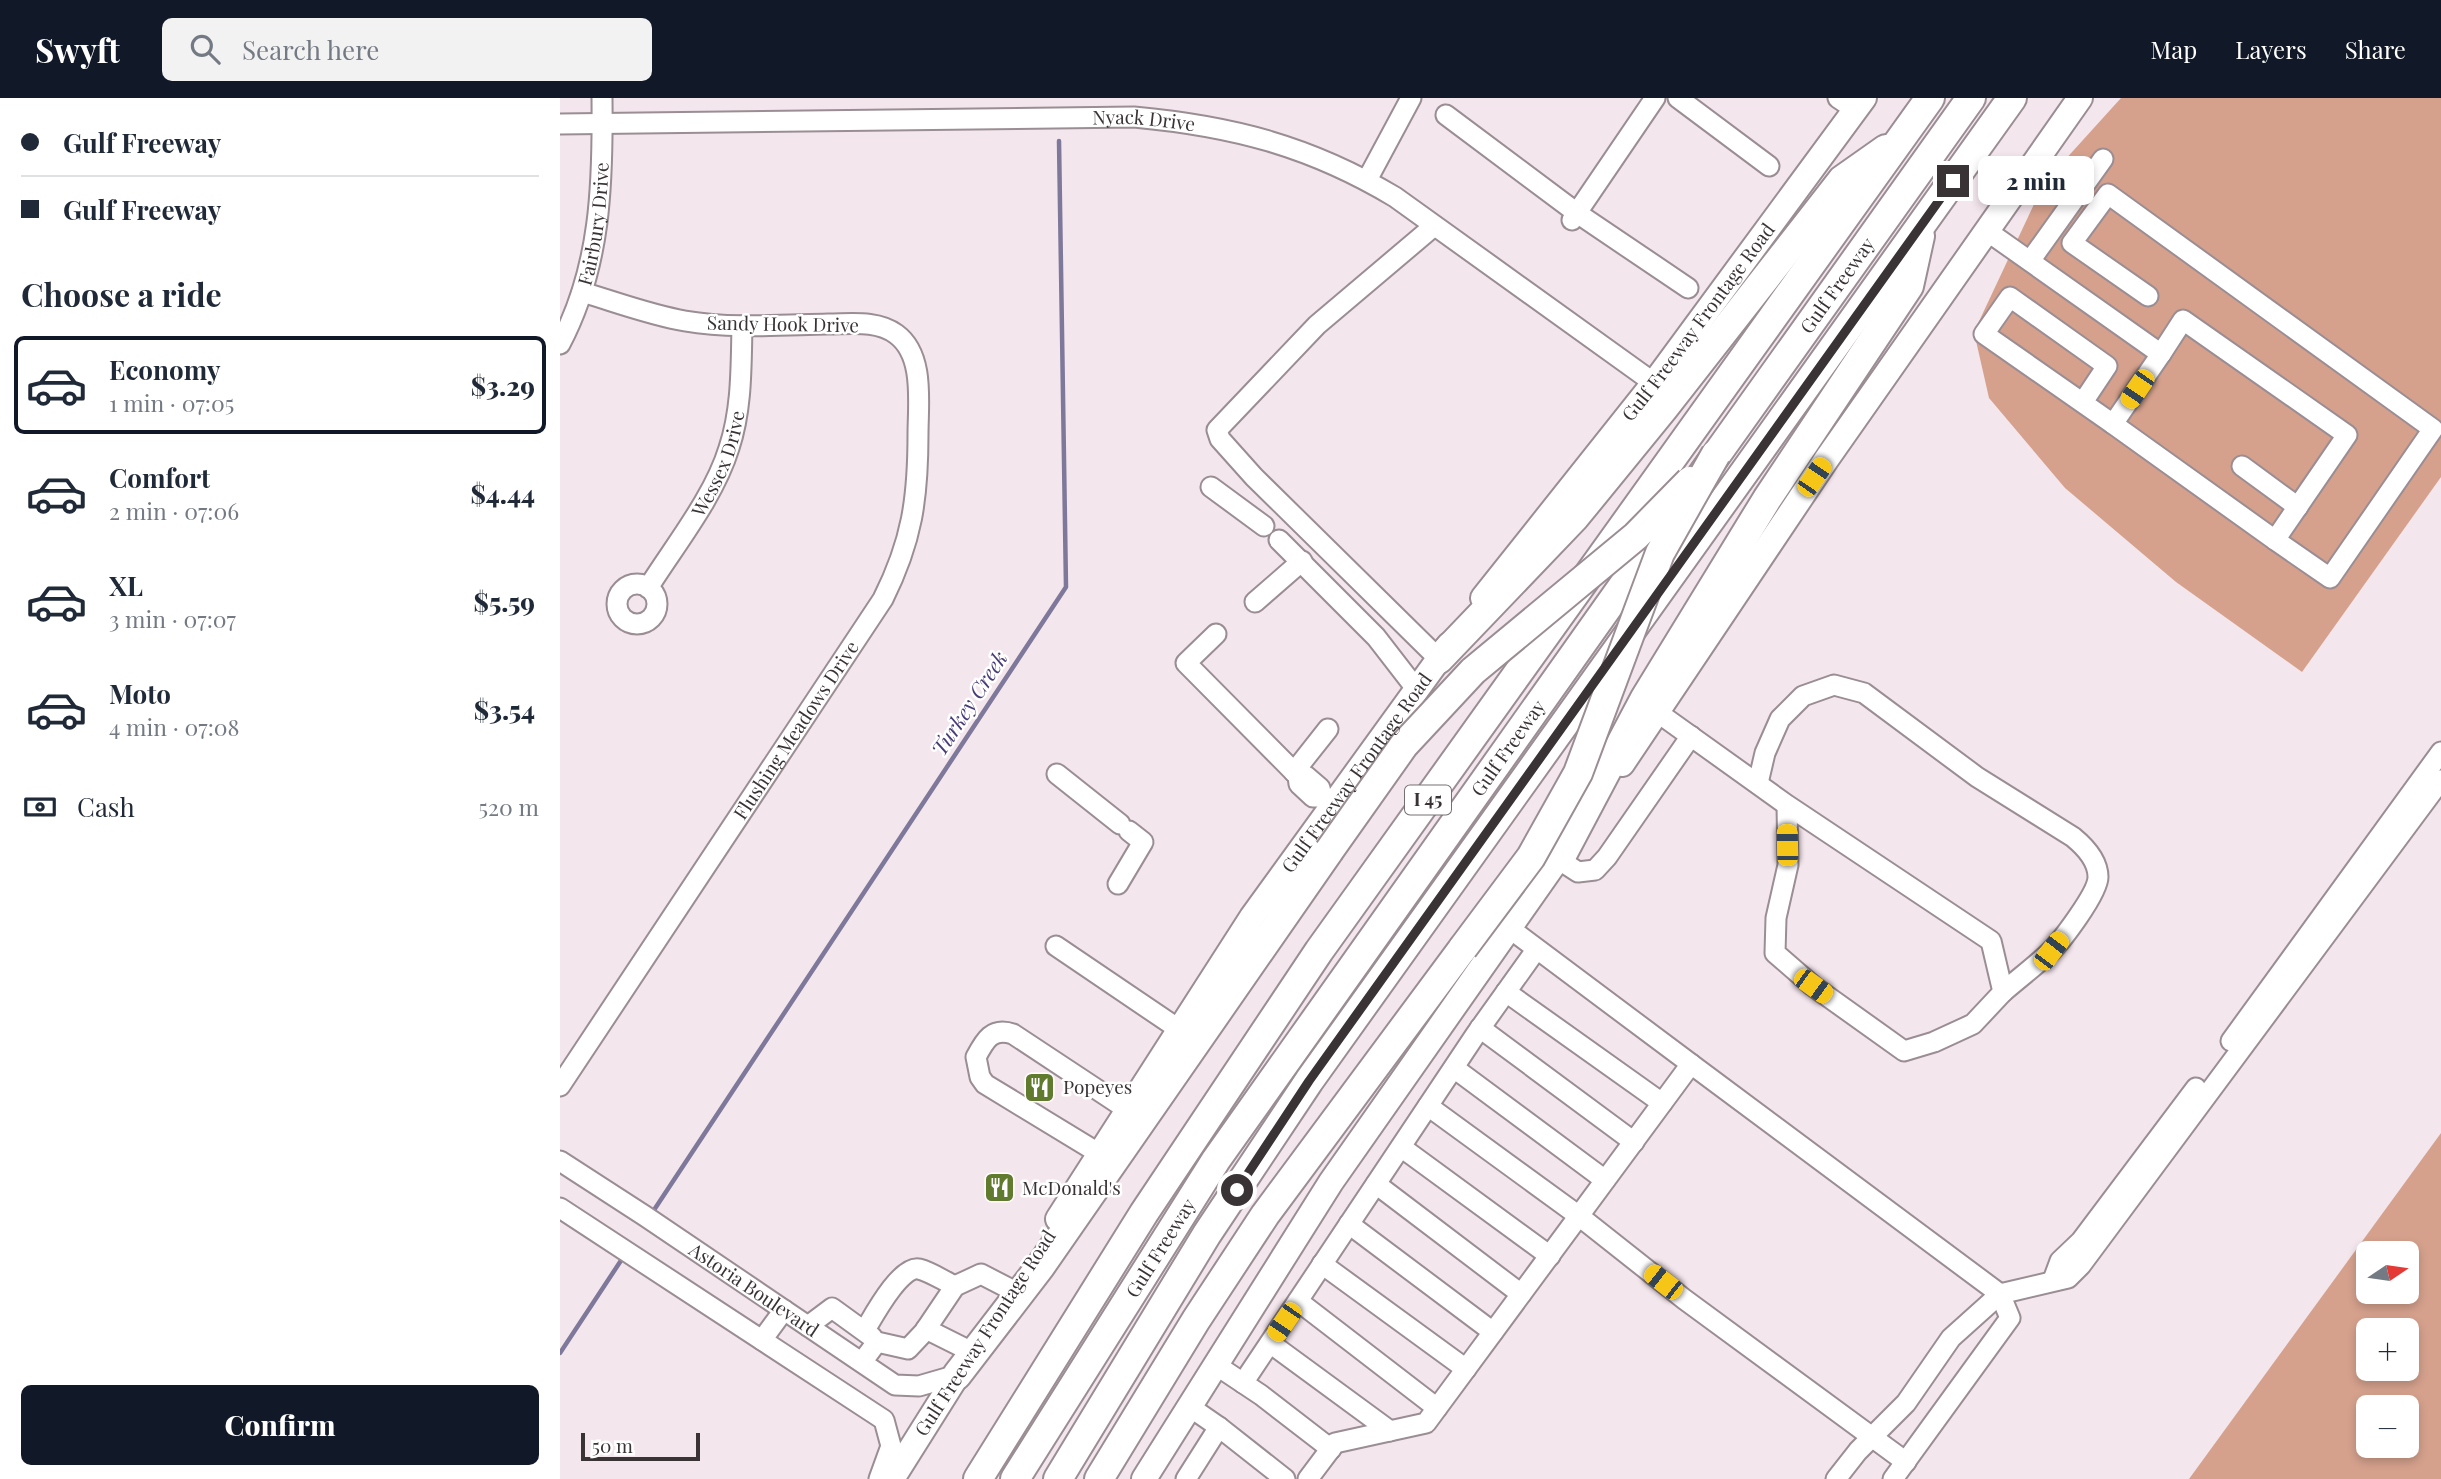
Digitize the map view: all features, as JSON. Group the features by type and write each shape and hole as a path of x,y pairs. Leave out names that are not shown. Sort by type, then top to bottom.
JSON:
{"highway":[{"name":"Gulf Freeway","path":"978,1479 1144,1213 1320,951 1930,98"},
{"name":"Gulf Freeway","path":"1015,1479 1216,1160 1971,98"},
{"name":"Gulf Freeway","path":"1058,1479 1208,1234 1309,1081 2012,98"},
{"path":"1439,659 1575,517 1842,180 1902,137"},
{"path":"1560,856 1645,698 1768,499 1909,286 1923,223"},
{"path":"965,1364 1040,1267 1404,745 1473,671 1636,536 1716,454"},
{"path":"1099,1479 1196,1320 1265,1215 1531,857 1578,773 1660,553 1716,454"}],"main road":[{"path":"1144,1479 1331,1182 1560,856 1826,460 2080,98"},
{"name":"Gulf Freeway Frontage Road","path":"892,1479 1327,802 1417,690 1491,587 1654,383 1853,102"}],"street":[{"name":"Fairbury Drive","path":"560,344 582,292 601,198 602,98"},
{"path":"1367,180 1411,98"},
{"path":"1574,217 1655,98"},
{"path":"1678,98 1769,166"},
{"path":"1446,115 1574,217 1688,288"},
{"name":"Nyack Drive","path":"560,124 1134,117 1193,123 1256,136 1323,159 1367,180 1654,383"},
{"path":"2030,261 2103,159"},
{"path":"2083,402 2107,366 2010,297 1984,334 2330,578 2433,429 2108,194 2072,243 2148,296"},
{"path":"1434,226 1317,325 1217,430 1220,439 1254,477 1439,659"},
{"path":"1987,231 2161,354"},
{"name":"Sandy Hook Drive","path":"582,292 684,321 742,326 864,324 886,328 901,339"},
{"path":"2113,424 2183,320 2347,435 2275,540"},
{"name":"Wessex Drive","path":"648,588 711,489 729,450 739,407 742,326"},
{"name":"Flushing Meadows Drive","path":"560,1086 868,622 893,579 911,526 918,474 918,384 911,354 901,339"},
{"path":"2242,466 2298,507"},
{"path":"1211,487 1264,526"},
{"path":"1279,540 1376,637 1417,690"},
{"path":"1255,603 1302,561"},
{"path":"1216,634 1186,663 1296,774 1306,776 1320,788 1327,802"},
{"path":"1758,783 1765,753 1780,719 1803,696 1834,685 1864,694 1977,777 2073,836 2092,859 2098,877 2092,896 2051,951 2003,992 1973,1024 1934,1042 1903,1051 1803,978 1775,953 1776,918 1788,865 1787,805"},
{"path":"1657,712 1787,805 1991,941 2003,992"},
{"path":"1296,774 1328,729"},
{"path":"1560,856 1578,872 1595,870 1607,857 1691,736"},
{"path":"1836,1479 1858,1451 1906,1403 1951,1338 2000,1294 2068,1278 2081,1265 2257,1016 2408,811 2441,752"},
{"path":"1057,774 1143,842 1118,884"},
{"path":"2408,811 2441,780"},
{"path":"1509,928 2000,1294 2010,1318 1893,1479"},
{"path":"1056,946 1180,1030"},
{"path":"1243,1383 1480,1028 1536,950"},
{"path":"1506,992 1662,1103"},
{"path":"1480,1028 1634,1142"},
{"path":"1100,1154 985,1084 976,1057 986,1038 1006,1032 1019,1038 1128,1110"},
{"path":"1308,1479 1335,1443 1426,1423 1691,1064"},
{"path":"1454,1068 1605,1180"},
{"path":"1428,1106 1906,1462"},
{"path":"1401,1147 1550,1255"},
{"name":"Astoria Boulevard","path":"560,1161 895,1385 919,1386 965,1364"},
{"path":"1376,1184 1521,1294"},
{"name":"Astoria Boulevard","path":"560,1208 884,1420 891,1446 879,1479"},
{"path":"1349,1224 1493,1332"},
{"path":"1322,1264 1466,1369"},
{"path":"862,1362 871,1336 906,1271 917,1268 955,1286"},
{"path":"808,1326 832,1308 871,1336 908,1349 926,1329 955,1286 981,1274 1012,1290"},
{"path":"1298,1301 1437,1408"},
{"path":"762,1340 784,1310"},
{"path":"926,1329 965,1364"},
{"path":"1270,1343 1390,1431"},
{"path":"1216,1365 1331,1449"},
{"path":"1190,1406 1285,1479"},
{"path":"1186,1479 1219,1427"}],"shaded area":[{"path":"2121,98 2441,98 2441,477 2302,672 2176,582 2065,488 1989,398 1974,332 2044,183"},
{"path":"2441,1133 2441,1479 2189,1479 2356,1250 2356,1304 2419,1304 2419,1241 2362,1241"}],"waterway":[{"name":"Turkey Creek","path":"654,1210 1066,587 1059,141"},
{"name":"Turkey Creek","path":"560,1353 622,1259"}],"place":[{"name":"Popeyes","path":"1040,1087"},
{"name":"McDonald's","path":"999,1188"}],"route":[{"path":"1237,1190 1309,1081 1953,181"}]}
